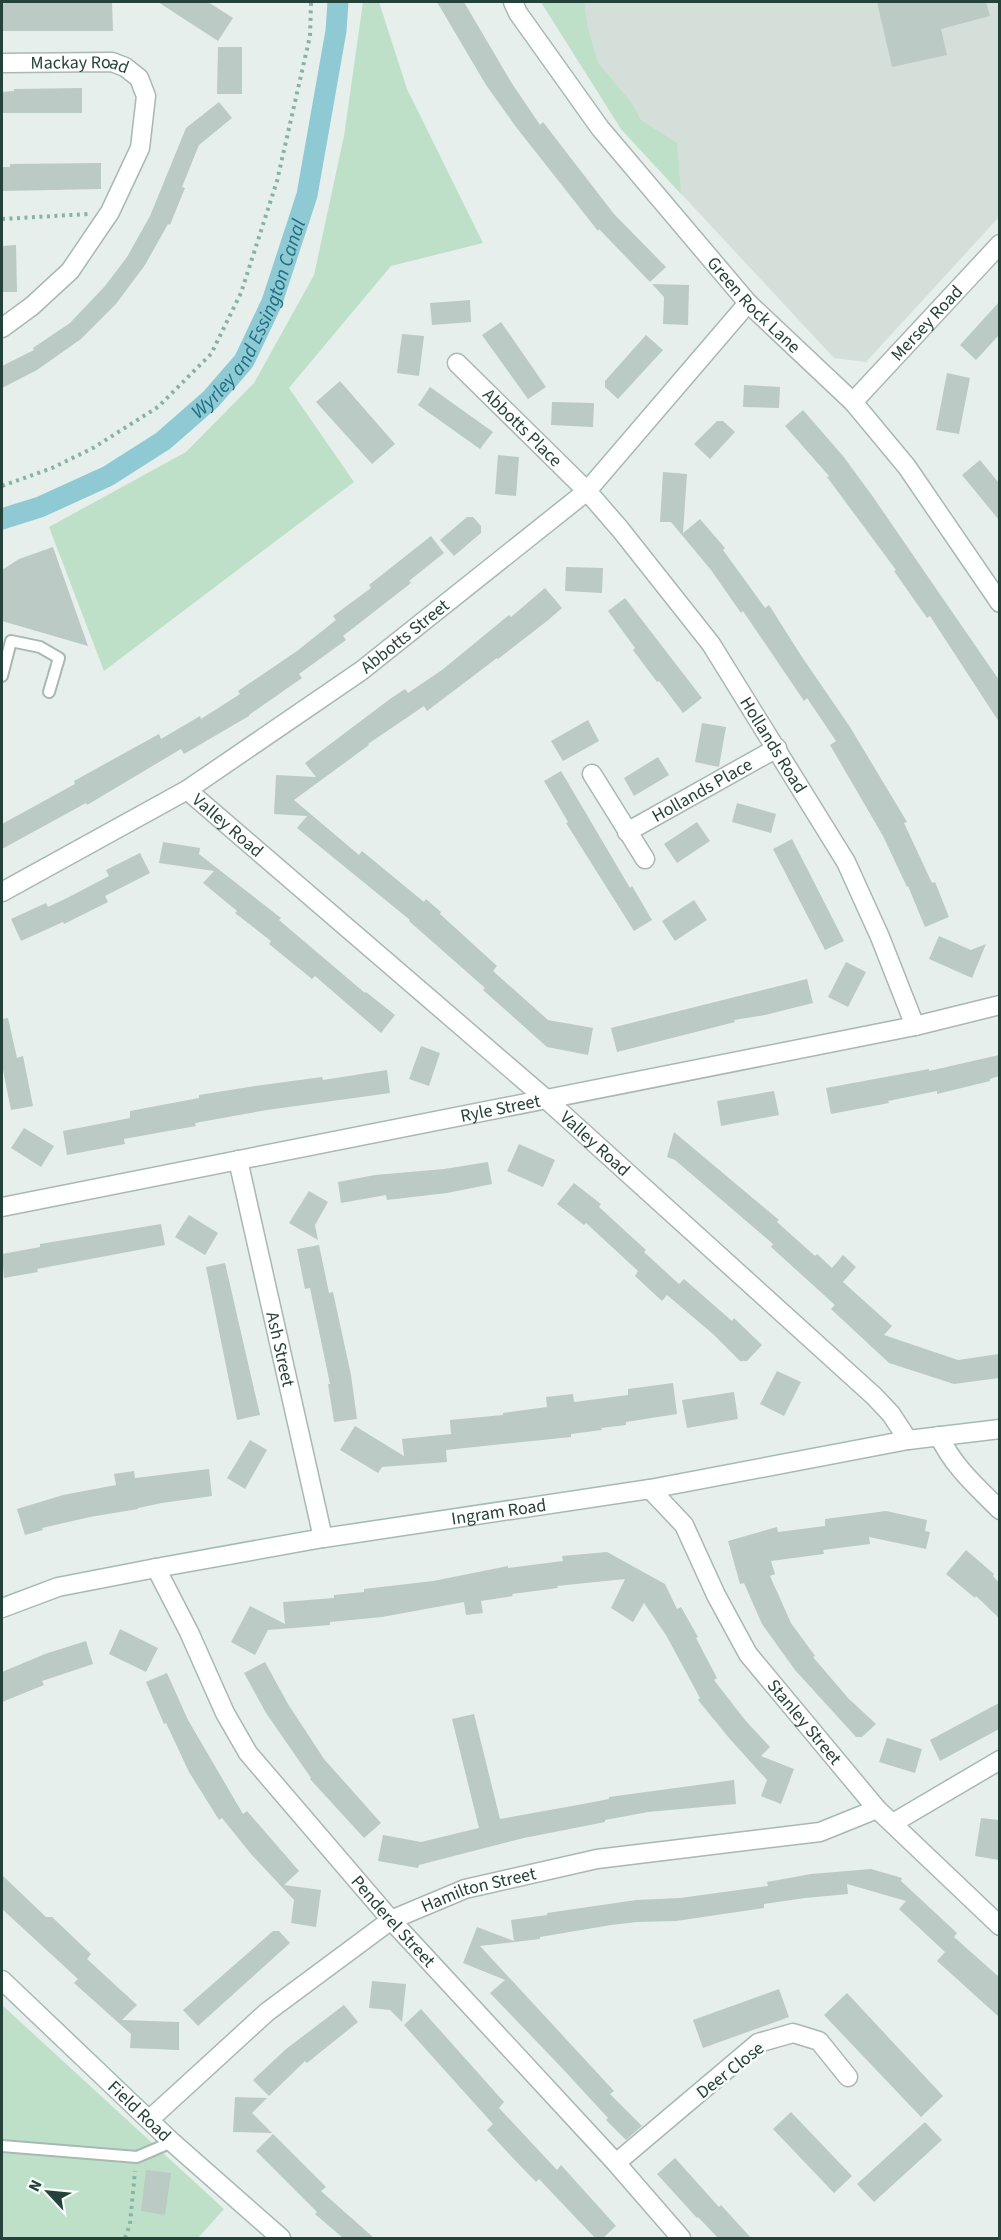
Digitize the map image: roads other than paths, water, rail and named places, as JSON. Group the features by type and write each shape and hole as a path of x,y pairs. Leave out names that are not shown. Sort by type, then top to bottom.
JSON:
{"street":[{"name":"Green Rock Lane","path":"513,2 600,128 748,303 853,402 907,467 999,603"},
{"name":"Mackay Road","path":"2,63 112,62 125,67 139,78 146,96 140,148 110,213 70,271 32,306 2,328"},
{"name":"Mersey Road","path":"853,402 999,244"},
{"name":"Abbotts Street","path":"2,892 187,790 361,671 587,491 748,303"},
{"name":"Abbotts Place","path":"457,363 587,491"},
{"name":"Hollands Road","path":"587,491 711,644 777,748 846,862 880,937 915,1026"},
{"name":"Hollands Place","path":"627,832 777,748"},
{"path":"592,774 645,859"},
{"name":"Valley Road","path":"187,790 546,1099 874,1396 891,1414 908,1440"},
{"name":"Ryle Street","path":"2,1207 915,1026 999,1005"},
{"name":"Ash Street","path":"238,1160 323,1539"},
{"name":"Ingram Road","path":"2,1608 58,1587 156,1568 323,1539 650,1489 908,1440 999,1429"},
{"path":"939,1436 946,1451 961,1471 999,1510"},
{"name":"Stanley Street","path":"650,1489 684,1525 716,1595 748,1654 877,1809 999,1926"},
{"name":"Penderel Street","path":"156,1568 189,1632 225,1713 248,1753 391,1920 616,2163 681,2238"},
{"path":"892,1823 999,1760"},
{"name":"Hamilton Street","path":"150,2119 267,2012 391,1920 465,1889 597,1859 820,1832 877,1809"},
{"name":"Field Road","path":"2,1980 172,2142 281,2238"},
{"name":"Deer Close","path":"616,2163 758,2043 793,2033 819,2041 848,2077"}],"lane":[{"path":"2,676 11,640 40,647 59,658 49,692"},
{"path":"2,2146 137,2157 172,2142"}],"waterway":[{"name":"Wyrley and Essington Canal","path":"2,519 40,507 108,476 163,441 211,399 244,361 272,302 307,195 336,31 338,2"}]}
